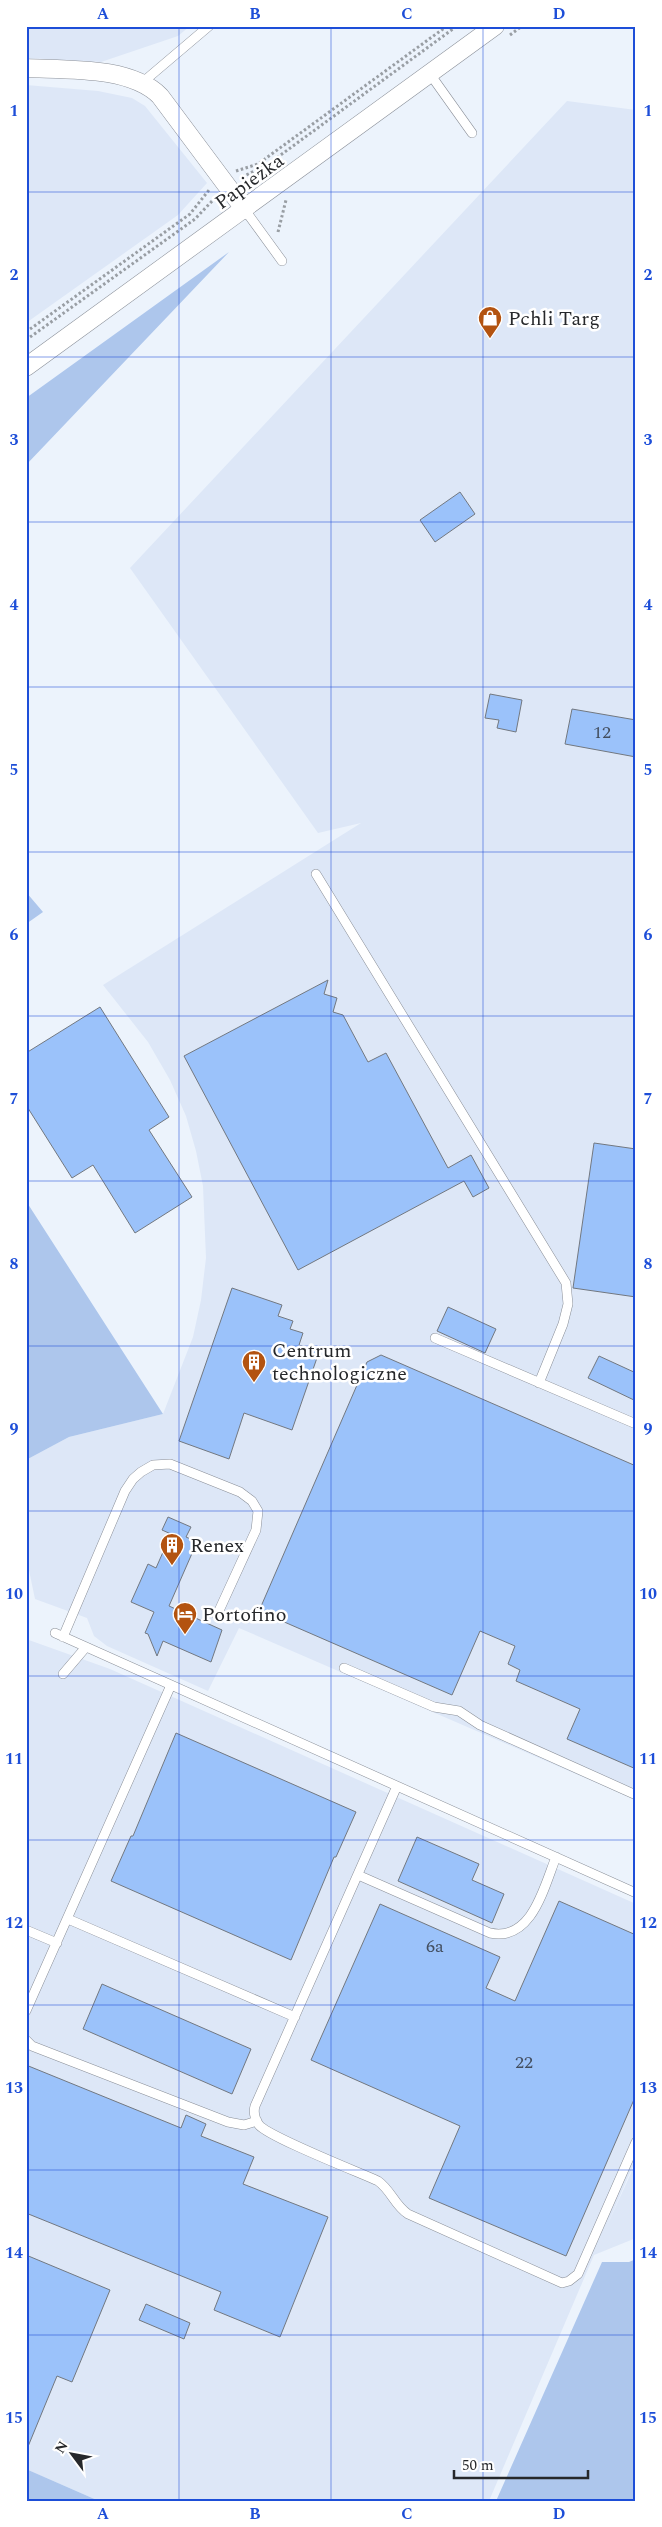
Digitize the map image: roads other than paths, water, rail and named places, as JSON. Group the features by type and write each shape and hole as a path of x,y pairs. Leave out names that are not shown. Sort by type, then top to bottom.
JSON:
{"street":[{"name":"Papieżka","path":"26,367 245,210 496,26"},
{"path":"26,68 94,71 143,82 160,96 245,210"}],"lane":[{"path":"143,82 209,26"},
{"path":"430,74 472,133"},
{"path":"245,210 282,261"},
{"path":"316,874 566,1283 568,1304 564,1324 539,1383"},
{"path":"435,1338 636,1424"},
{"path":"217,1615 256,1530 258,1511 252,1501 240,1492 170,1464 153,1465 133,1479 125,1491 59,1635 636,1893"},
{"path":"63,1674 86,1647"},
{"path":"344,1668 434,1707 459,1711 480,1725 636,1795"},
{"path":"26,2011 171,1685"},
{"path":"397,1786 255,2106 257,2121 264,2130 378,2181 386,2186 403,2211 408,2214 562,2283 569,2281 578,2274 636,2142"},
{"path":"358,1875 490,1933 506,1934 528,1920 556,1857"},
{"path":"68,1919 295,2017"},
{"path":"26,1930 57,1943"},
{"path":"28,2043 228,2122 244,2125 257,2121"}],"place":[{"name":"Pchli Targ","path":"490,339"},
{"name":"Centrum technologiczne","path":"254,1383"},
{"name":"Renex","path":"172,1566"},
{"name":"Portofino","path":"185,1635"}]}
